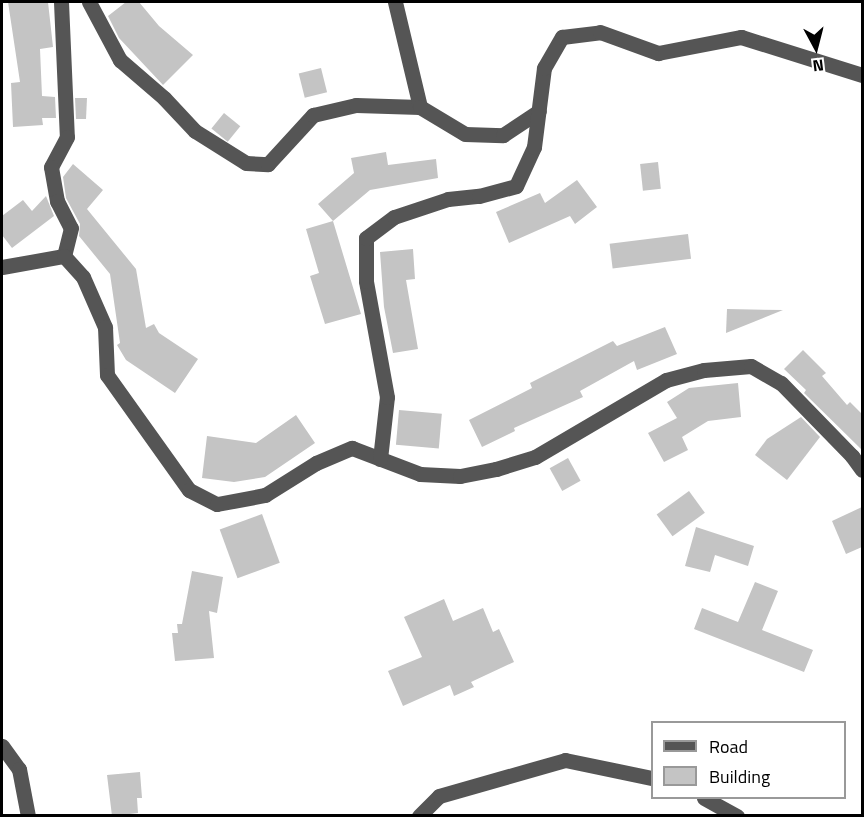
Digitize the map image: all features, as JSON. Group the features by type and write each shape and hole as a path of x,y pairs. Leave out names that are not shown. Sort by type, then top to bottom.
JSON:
{"street":[{"path":"61,2 67,137 51,167 57,201 71,228 64,256"},
{"path":"89,2 120,60 164,98 195,131 246,163 268,164 312,115 356,105 420,107 465,134 502,135 540,111"},
{"path":"395,2 420,107"},
{"path":"380,459 387,397 375,346 366,280 366,238 394,217 448,199 479,196 516,186 534,147 544,68 562,36 600,32 658,53 741,36 862,75"},
{"path":"2,267 64,256"},
{"path":"64,256 83,277 105,327 107,375 189,490 217,504 265,495 316,463 352,448 420,474 460,476 496,469 535,457 666,380 704,370 751,366 780,383 852,456 862,470"},
{"path":"2,746 19,769 28,816"},
{"path":"419,816 439,796 565,760 651,778"},
{"path":"706,799 737,816"}],"building":[{"path":"8,2 48,2 53,47 40,49 42,96 55,97 56,118 42,118 43,125 13,127 11,83 20,82"},
{"path":"126,2 139,2 159,26 193,55 163,85 119,38 108,16"},
{"path":"321,68 327,92 305,98 299,74"},
{"path":"75,98 87,98 86,119 76,119"},
{"path":"224,113 240,126 228,142 211,129"},
{"path":"386,152 388,165 436,159 438,178 370,190 333,221 318,204 354,173 351,158"},
{"path":"658,162 661,189 643,191 640,164"},
{"path":"73,164 103,190 87,209 136,269 146,328 154,324 159,333 198,359 175,393 126,360 117,345 120,343 110,274 79,236 80,224 66,198 63,177"},
{"path":"577,180 597,207 575,224 570,216 509,243 496,212 540,193 545,203"},
{"path":"46,196 54,216 12,248 2,235 2,216 23,200 32,211"},
{"path":"333,221 361,314 325,324 310,276 319,273 306,229"},
{"path":"688,234 691,259 613,268 610,244"},
{"path":"413,249 415,279 406,280 418,349 393,353 384,307 380,252"},
{"path":"727,309 783,310 726,333"},
{"path":"665,327 677,354 637,370 634,361 580,391 583,397 514,428 515,431 482,447 469,420 532,388 530,383 613,341 617,346"},
{"path":"803,350 826,373 822,376 847,405 850,402 862,414 862,450 804,393 806,390 784,369"},
{"path":"738,383 741,417 708,421 682,437 688,450 664,462 648,433 677,418 667,402 689,388"},
{"path":"399,410 442,414 439,449 396,445"},
{"path":"296,415 315,443 265,477 234,482 202,478 207,436 256,443"},
{"path":"801,417 820,437 787,480 755,455 767,439"},
{"path":"568,458 581,481 562,491 550,468"},
{"path":"689,491 705,513 673,536 657,515"},
{"path":"862,507 862,547 846,554 832,521"},
{"path":"262,514 280,563 237,578 220,529"},
{"path":"696,527 754,546 748,566 715,555 710,572 685,566"},
{"path":"192,571 223,577 217,613 209,611 214,658 175,661 172,633 178,633 177,624 182,624"},
{"path":"755,582 778,591 762,630 813,650 804,672 694,629 702,608 738,622"},
{"path":"444,599 453,621 483,608 493,632 499,629 514,662 471,682 474,687 454,696 450,685 403,706 388,671 422,657 404,617"},
{"path":"140,772 142,798 137,798 138,813 112,816 107,775"}]}
